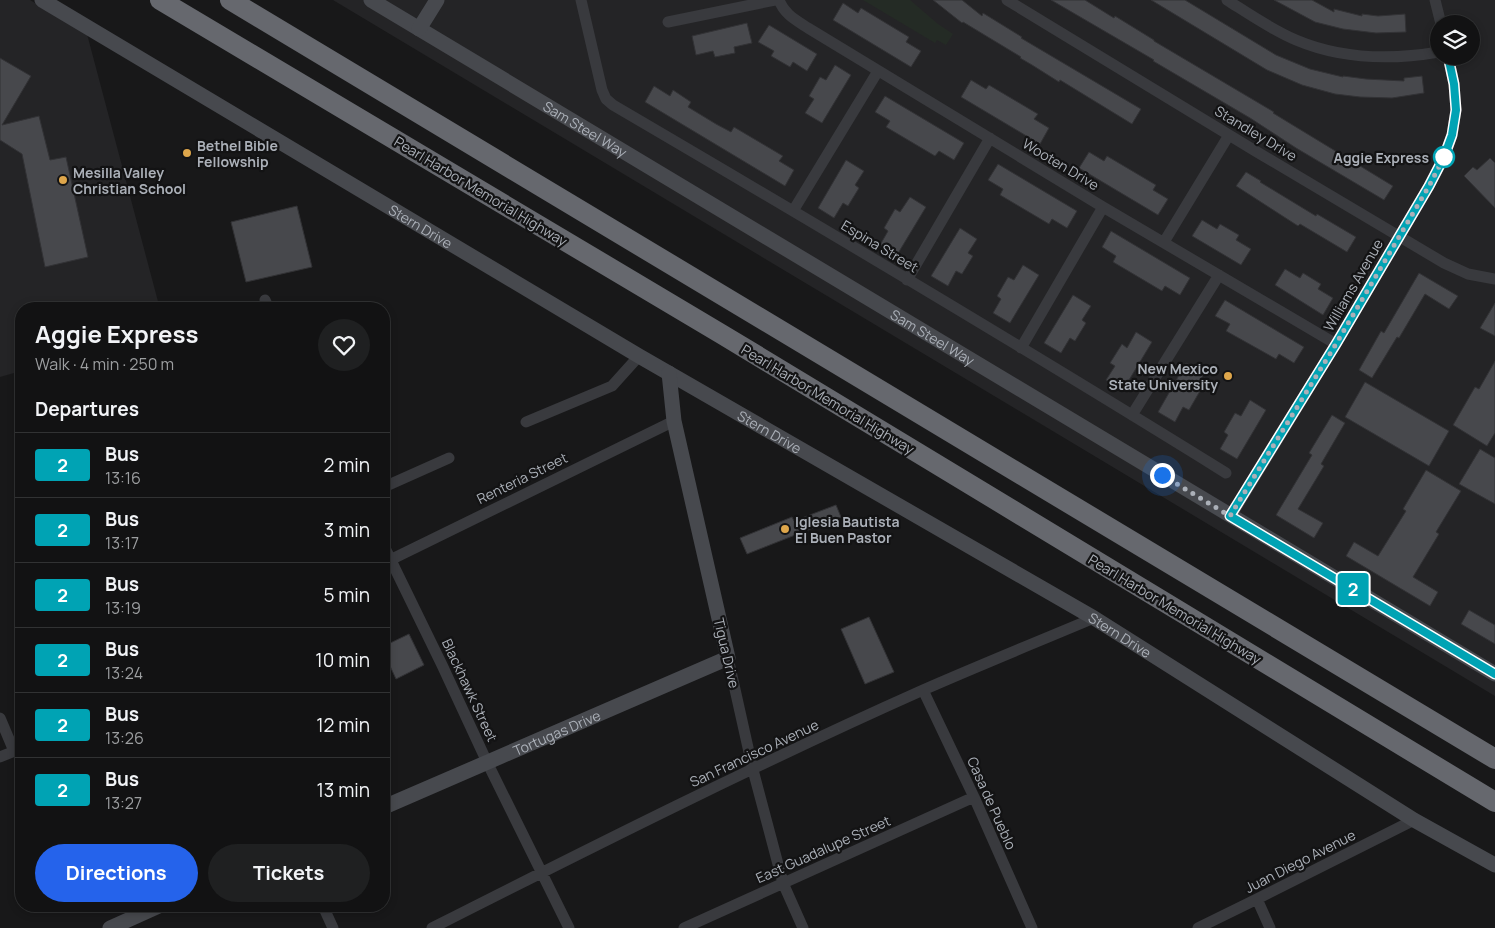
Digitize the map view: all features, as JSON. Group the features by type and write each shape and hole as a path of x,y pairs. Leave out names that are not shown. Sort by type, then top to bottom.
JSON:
{"highway":[{"name":"Pearl Harbor Memorial Highway","path":"160,0 706,325 1495,802"},
{"path":"230,0 1495,759"}],"street":[{"name":"Stern Drive","path":"42,0 639,356 1094,618 1414,820 1495,865"},
{"path":"419,29 437,0"},
{"name":"Espina Street","path":"581,0 602,90 606,99 613,105 794,211 1226,473"},
{"path":"668,22 777,0"},
{"name":"Wooten Drive","path":"777,0 790,17 1336,344"},
{"name":"Standley Drive","path":"1007,0 1398,237 1456,269 1468,274 1495,279"},
{"path":"1227,0 1295,40 1320,49 1377,57 1430,53"},
{"path":"1435,0 1439,15"},
{"name":"Sam Steel Way","path":"381,2 419,29 1495,674"},
{"name":"Williams Avenue","path":"1230,516 1336,344 1444,157 1452,135 1456,110 1450,65"},
{"path":"794,211 878,71"},
{"path":"1164,242 1229,135"},
{"path":"906,280 990,138"},
{"path":"1021,348 1103,206"},
{"path":"1132,415 1219,275"},
{"path":"526,422 612,386 639,356"},
{"name":"Tigua Drive","path":"669,373 674,421 753,770 783,883 803,928"},
{"name":"Renteria Street","path":"390,560 674,421"},
{"path":"390,484 448,458"},
{"name":"Blackhawk Street","path":"390,567 442,665 487,762 570,928"},
{"name":"San Francisco Avenue","path":"432,928 542,872 923,690 1094,618"},
{"name":"Tortugas Drive","path":"390,804 728,658"},
{"name":"Casa de Pueblo","path":"923,690 974,797 1032,928"},
{"path":"0,718 15,745"},
{"path":"0,757 15,751"},
{"name":"East Guadalupe Street","path":"684,928 974,797"},
{"name":"Juan Diego Avenue","path":"1198,928 1414,820"},
{"path":"1257,900 1270,928"},
{"path":"110,928 146,912"},
{"path":"326,912 333,928"}],"shaded area":[{"name":"Mesilla Valley Christian School","path":"0,0 30,0 87,34 158,302 15,302 15,373 0,377"},
{"name":"New Mexico State University","path":"333,0 1495,0 1495,696"},
{"path":"863,0 910,0 953,34 946,45 937,40 935,43"}],"building":[{"path":"933,0 962,0 982,16 983,13 1021,38 1141,109 1132,124 962,23"},
{"path":"1051,0 1085,0 1114,18 1115,16 1393,186 1384,200 1154,60"},
{"path":"1151,0 1185,0 1276,55 1310,69 1343,77 1366,79 1404,81 1404,78 1422,76 1424,93 1392,98 1360,97 1335,94 1302,85 1267,70"},
{"path":"1274,0 1312,0 1334,12 1334,9 1362,16 1362,14 1378,16 1405,14 1406,32 1376,33 1343,29 1315,22"},
{"path":"843,3 858,13 861,8 909,37 906,42 921,51 911,67 833,20"},
{"path":"747,23 752,43 734,47 735,53 715,57 713,51 696,55 692,36"},
{"path":"769,25 817,54 807,71 793,62 790,67 771,56 774,51 758,42"},
{"path":"0,58 31,76 2,125 39,116 50,160 66,157 88,257 45,267 22,154 0,140"},
{"path":"835,65 851,75 822,123 805,113 814,99 809,96 820,77 826,80"},
{"path":"971,80 986,89 989,85 1038,114 1034,119 1049,128 1040,144 961,97"},
{"path":"654,86 670,96 673,90 691,102 688,107 716,124 731,132 734,127 783,156 779,161 794,170 785,186 645,102"},
{"path":"885,96 964,143 954,160 939,151 935,156 886,127 890,121 875,112"},
{"path":"1089,152 1104,161 1107,156 1156,185 1153,190 1168,199 1158,215 1079,168"},
{"name":"Aggie Express","path":"1490,158 1495,163 1495,208 1464,176 1473,167 1477,170"},
{"path":"846,160 864,171 855,185 859,188 848,206 843,203 834,218 818,208"},
{"path":"998,164 1077,211 1067,228 1052,219 1049,224 1000,195 1003,189 988,180"},
{"path":"1246,172 1316,216 1317,214 1356,237 1347,252 1300,224 1298,226 1236,186"},
{"path":"910,197 926,207 897,255 880,245 888,231 884,228 895,209 900,212"},
{"path":"297,206 312,267 246,282 231,222"},
{"path":"1202,220 1217,229 1220,224 1239,235 1236,240 1251,249 1241,265 1192,236"},
{"path":"960,228 977,239 968,253 973,256 962,274 956,271 948,286 931,276"},
{"path":"1111,231 1190,278 1180,295 1165,286 1162,291 1113,262 1116,256 1102,247"},
{"path":"1023,265 1039,275 1010,323 993,313 1001,299 997,296 1008,277 1014,280"},
{"path":"1285,269 1300,278 1303,273 1321,284 1318,289 1333,298 1323,315 1275,285"},
{"path":"1419,273 1458,296 1449,309 1425,294 1372,378 1359,370 1381,331 1384,333"},
{"path":"1073,295 1091,306 1082,320 1086,323 1075,341 1070,338 1061,353 1044,343"},
{"path":"1225,300 1304,347 1294,363 1279,354 1276,359 1226,331 1230,324 1215,316"},
{"path":"1495,303 1495,336 1480,328"},
{"path":"1136,332 1152,342 1123,390 1106,380 1115,366 1110,363 1122,344 1127,348"},
{"path":"1495,361 1495,433 1487,446 1453,425 1475,387 1479,389"},
{"path":"1186,363 1204,374 1195,389 1200,391 1189,410 1183,407 1175,422 1158,412"},
{"path":"1365,382 1449,431 1429,466 1345,417"},
{"path":"1250,400 1266,410 1237,459 1220,449 1228,435 1224,432 1235,413 1241,416"},
{"path":"1332,415 1345,423 1321,464 1324,466 1298,509 1323,523 1314,538 1276,515 1312,455 1309,453"},
{"path":"1480,449 1495,458 1495,504 1459,484"},
{"path":"1426,470 1461,491 1436,532 1439,534 1413,577 1438,592 1430,606 1346,556 1354,542 1378,556 1406,511 1403,509"},
{"name":"Iglesia Bautista El Buen Pastor","path":"836,505 841,517 747,554 740,538 792,517 794,521"},
{"path":"1469,610 1495,625 1495,644 1461,624"},
{"path":"869,617 894,672 865,684 841,629"},
{"path":"409,634 424,665 396,679 390,666 390,643"}],"bus line":[{"name":"2","path":"1450,65 1456,94 1456,110 1452,135 1444,157 1429,186 1336,344 1230,516 1495,674"}],"place":[{"name":"Bethel Bible Fellowship","path":"187,153"},
{"name":"Aggie Express","path":"1444,157"},
{"name":"Mesilla Valley Christian School","path":"63,180"},
{"name":"New Mexico State University","path":"1228,376"},
{"name":"Iglesia Bautista El Buen Pastor","path":"785,529"}],"route":[{"path":"1162,475 1230,516 1336,344 1429,186 1444,157"}]}
